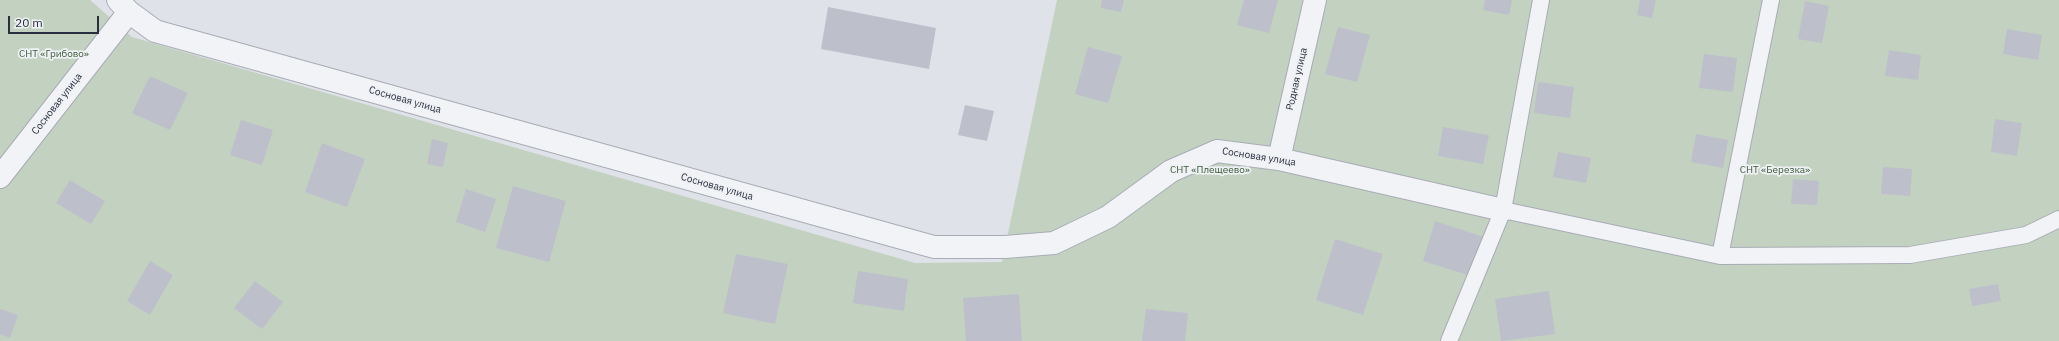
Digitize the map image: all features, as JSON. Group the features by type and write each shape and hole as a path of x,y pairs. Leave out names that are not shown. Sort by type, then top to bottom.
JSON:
{"street":[{"name":"Родная улица","path":"1279,159 1315,0"},
{"name":"Сосновая улица","path":"0,177 124,6 155,30 934,247 1005,247 1054,243 1108,217 1171,171 1217,151 1279,159 1503,210"}],"lane":[{"path":"1449,341 1503,210 1541,0"},
{"path":"1720,256 1771,0"},
{"path":"1503,210 1720,256 1910,255 2026,235 2059,219"}],"green space":[{"name":"СНТ «Плещеево»","path":"0,0 90,0 132,37 915,263 1002,262 1057,0 2059,0 2059,341 0,341"}],"building":[{"path":"1102,0 1124,0 1121,12 1101,8"},
{"path":"1244,0 1278,0 1269,33 1237,25"},
{"path":"1485,0 1512,0 1509,15 1483,10"},
{"path":"1640,0 1656,0 1652,18 1637,15"},
{"path":"1805,1 1829,6 1822,43 1798,39"},
{"path":"828,7 936,28 929,69 821,49"},
{"path":"1338,27 1370,35 1357,82 1325,74"},
{"path":"2007,29 2042,35 2038,60 2003,54"},
{"path":"1088,47 1122,56 1108,103 1075,94"},
{"path":"1889,50 1921,55 1918,80 1885,76"},
{"path":"1704,54 1737,58 1733,92 1699,88"},
{"path":"150,76 188,93 170,130 132,113"},
{"path":"1538,82 1574,87 1570,118 1534,113"},
{"path":"965,105 994,111 987,141 958,135"},
{"path":"1995,119 2022,123 2017,156 1991,152"},
{"path":"241,120 273,130 262,165 230,155"},
{"path":"1443,127 1489,135 1483,164 1438,156"},
{"path":"1696,134 1728,140 1723,168 1691,162"},
{"path":"432,139 448,143 443,167 427,164"},
{"path":"322,143 365,159 347,207 305,192"},
{"path":"1558,152 1591,158 1586,183 1553,177"},
{"path":"1883,167 1912,169 1910,196 1881,194"},
{"path":"1793,179 1819,181 1817,205 1791,204"},
{"path":"70,180 105,201 91,224 56,203"},
{"path":"513,186 566,201 549,262 496,248"},
{"path":"466,189 496,199 485,232 456,222"},
{"path":"1435,221 1484,237 1471,276 1423,261"},
{"path":"1335,239 1383,254 1363,315 1316,300"},
{"path":"736,254 788,264 775,324 723,313"},
{"path":"150,261 173,275 150,315 127,301"},
{"path":"858,271 908,279 904,311 853,303"},
{"path":"255,281 283,302 262,329 234,308"},
{"path":"1998,284 2001,301 1972,306 1969,289"},
{"path":"1549,291 1555,334 1501,341 1495,299"},
{"path":"1019,294 1022,341 966,341 963,298"},
{"path":"0,309 18,315 10,338 0,334"},
{"path":"1146,309 1188,313 1185,341 1142,341"}],"park label":[{"name":"СНТ «Грибово»","path":"54,54"},
{"name":"СНТ «Березка»","path":"1775,170"}]}
